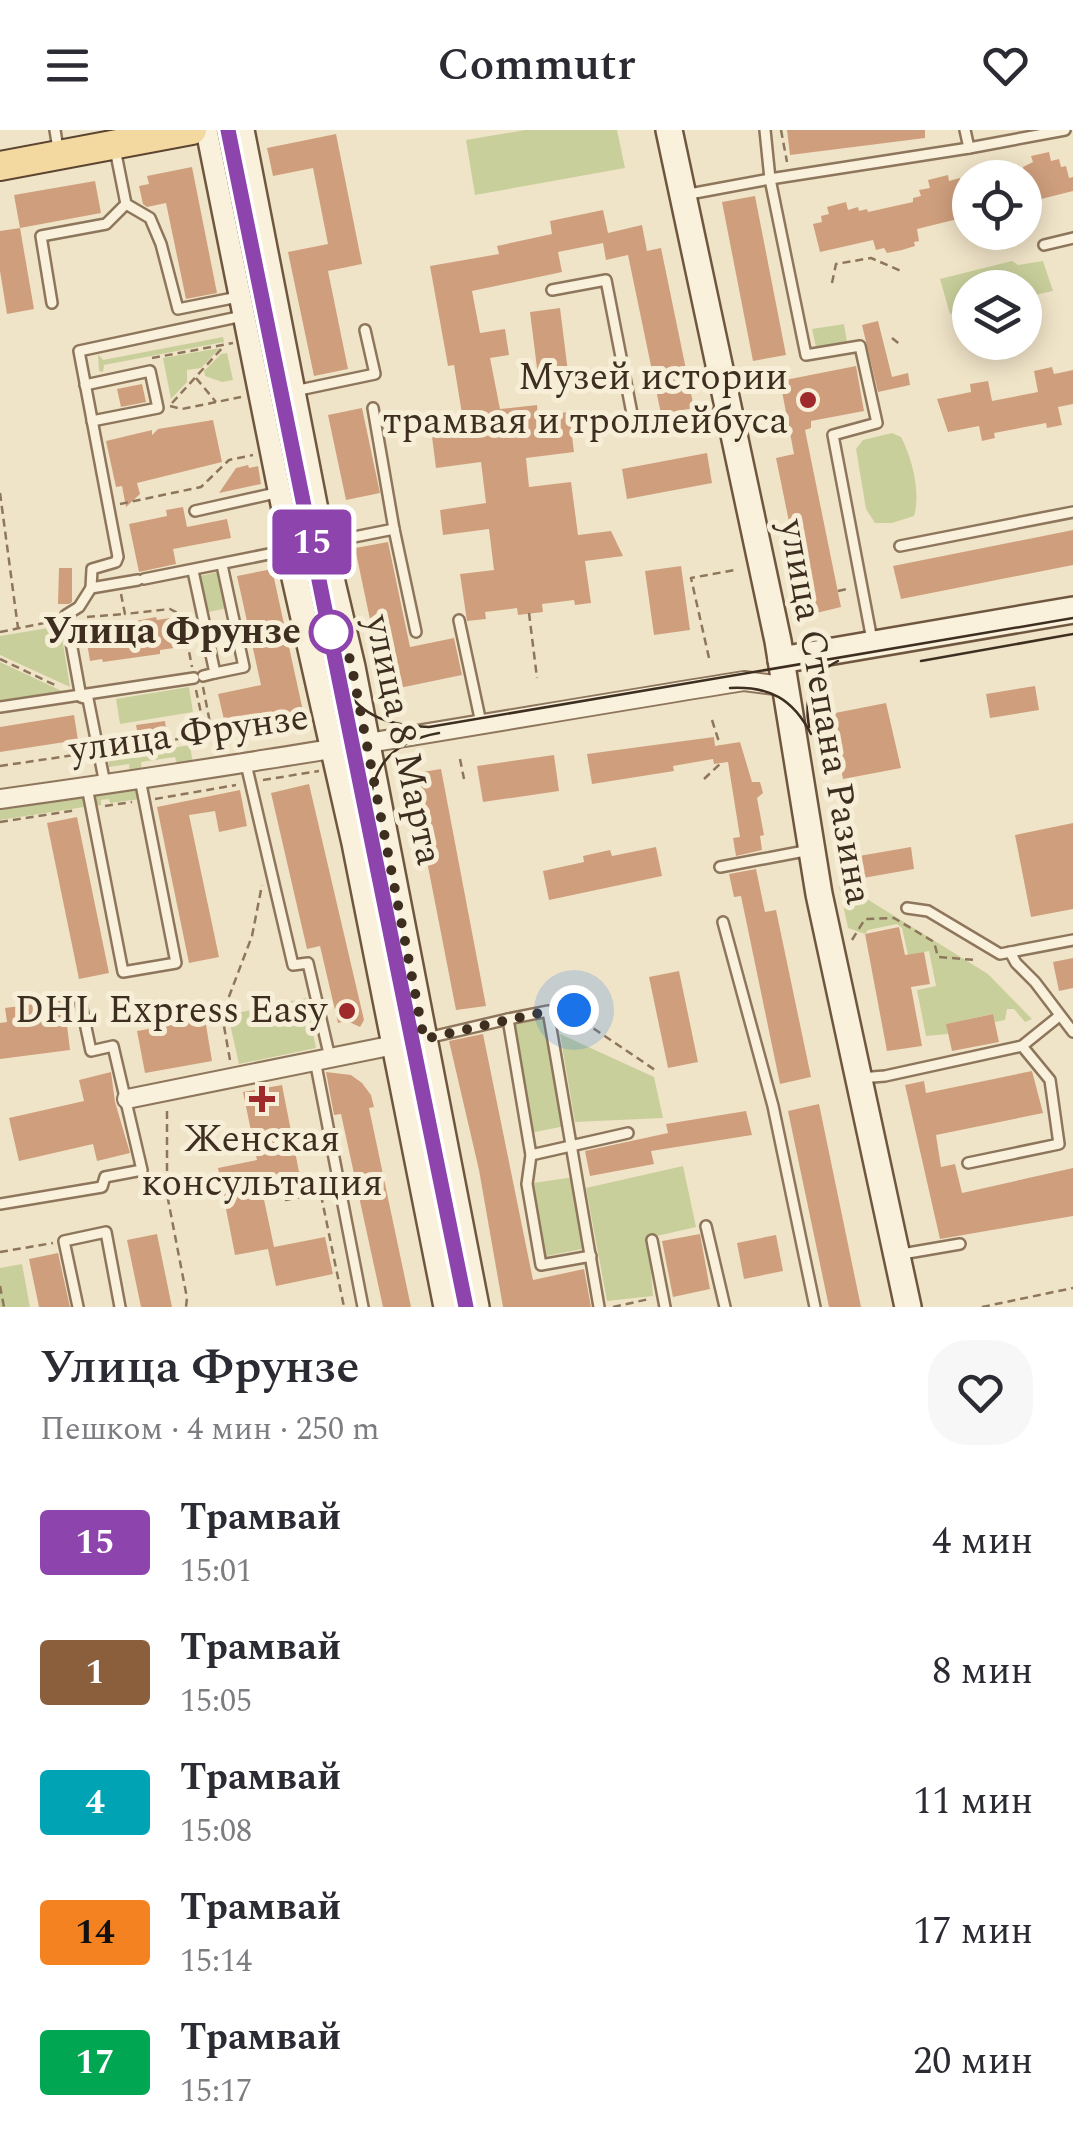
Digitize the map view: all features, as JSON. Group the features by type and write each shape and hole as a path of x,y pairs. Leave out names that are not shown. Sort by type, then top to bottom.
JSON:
{"main road":[{"path":"0,166 57,143 114,147 192,130"},
{"name":"улица 8 Марта","path":"208,130 245,306 255,397 282,492 295,578 335,750 447,1307"},
{"name":"улица 8 Марта","path":"241,130 476,1307"},
{"name":"улица Степана Разина","path":"669,130 782,673 819,894 908,1307"},
{"name":"улица Фрунзе","path":"782,673 873,642 1073,610"}],"street":[{"name":"улица Фрунзе","path":"0,799 335,750 782,673"},
{"path":"128,1099 424,1039"}],"lane":[{"path":"765,130 770,179 806,355 860,346 876,423 833,434 873,642"},
{"path":"965,130 969,148"},
{"path":"681,196 1065,130"},
{"path":"114,147 126,204 150,218 178,309 245,306 274,300"},
{"path":"52,304 41,236 106,224 126,204"},
{"path":"1044,244 1073,238"},
{"path":"552,290 606,280 635,429 728,412"},
{"path":"66,617 79,607 91,588 92,568 118,560 78,351 274,300"},
{"path":"255,397 374,374 365,330"},
{"path":"85,384 150,371 163,407 92,421"},
{"path":"373,408 416,632"},
{"path":"194,511 282,492"},
{"path":"900,546 1073,512"},
{"path":"91,588 394,529"},
{"path":"0,707 81,697 244,667 222,565"},
{"path":"193,571 215,674"},
{"path":"65,604 81,697"},
{"path":"458,620 481,723"},
{"path":"81,697 88,699 100,752 90,808 123,972 176,963 140,779"},
{"path":"246,764 293,966 308,964 363,1307"},
{"path":"720,867 813,850"},
{"path":"907,908 928,911 1000,954 1073,940"},
{"path":"723,922 773,1106 815,1306 803,1307"},
{"path":"1010,952 1073,1032"},
{"path":"0,1204 102,1186 105,1177 142,1170 113,1046 91,1051 81,1004"},
{"path":"424,1039 548,1011 599,1307"},
{"path":"859,1078 885,1076 1022,1046 1058,1017"},
{"path":"508,1020 531,1156 527,1184 541,1265 591,1256"},
{"path":"968,1163 1059,1144 1050,1080 1022,1046"},
{"path":"531,1156 628,1133"},
{"path":"706,1226 724,1307"},
{"path":"78,1307 64,1241 106,1232 120,1307"},
{"path":"652,1240 664,1302"},
{"path":"899,1255 960,1244"}],"path":[{"path":"780,130 785,161 793,164"},
{"path":"832,282 836,264 870,258 900,271"},
{"path":"892,338 902,346"},
{"path":"150,371 148,359 234,343"},
{"path":"163,407 225,345"},
{"path":"195,377 216,402"},
{"path":"163,407 182,409 255,397"},
{"path":"108,506 201,487 228,460 260,454"},
{"path":"0,493 18,628"},
{"path":"708,658 691,578 735,570"},
{"path":"120,583 125,614"},
{"path":"0,632 66,617 170,608 182,615 211,728 204,730"},
{"path":"529,613 536,678"},
{"path":"0,659 81,697"},
{"path":"199,677 206,736"},
{"path":"0,766 317,716"},
{"path":"712,720 720,745"},
{"path":"460,759 464,779"},
{"path":"704,779 722,762"},
{"path":"0,822 209,790"},
{"path":"233,1076 222,1015 252,936 268,854"},
{"path":"852,940 865,919 894,918 934,942 938,957 976,960"},
{"path":"548,1011 574,1010 590,1026 656,1070"},
{"path":"167,1089 167,1194 186,1307"},
{"path":"142,1170 167,1194"},
{"path":"284,1186 286,1200 328,1191"},
{"path":"320,1193 344,1307"},
{"path":"0,1252 64,1241"},
{"path":"0,1286 4,1307"},
{"path":"982,1307 1073,1288"},
{"path":"612,1307 664,1302"}],"green space":[{"path":"525,130 617,130 625,168 475,195 466,140"},
{"path":"1012,261 1018,265 1043,261 1053,291 1042,293 1042,270 976,270"},
{"path":"952,276 952,314 950,314 940,279"},
{"path":"844,324 847,342 816,347 812,329"},
{"path":"223,337 224,342 104,365 103,372 99,371 98,354 103,360"},
{"path":"220,348 201,368 187,370 187,382 171,399 163,358"},
{"path":"227,353 233,380 222,382 205,376 204,371"},
{"path":"892,433 901,437 909,455 916,507 914,516 892,523 875,523 866,509 856,449 863,440"},
{"path":"218,572 227,608 209,612 200,576"},
{"path":"54,627 61,631 70,687 0,655 0,636"},
{"path":"0,662 64,692 0,700"},
{"path":"189,687 193,712 120,724 116,699"},
{"path":"190,745 193,765 178,767 175,757 141,762 142,773 130,774 129,764 109,767 108,758"},
{"path":"138,788 140,799 110,803 109,799 101,800 101,805 95,806 93,795"},
{"path":"82,796 84,807 0,820 0,809"},
{"path":"839,886 846,886 988,974 1032,1019 1025,1022 1014,1009 1007,1009 1005,1020 995,1022 992,1014 947,1024 948,1034 926,1036 917,990 936,986 929,951 908,955 902,928 897,924 865,934 848,928"},
{"path":"306,998 316,1048 239,1064 228,1015"},
{"path":"546,1014 565,1126 530,1133 511,1021"},
{"path":"560,1034 654,1077 663,1118 575,1122"},
{"path":"683,1166 696,1227 648,1238 653,1296 607,1301 586,1188"},
{"path":"574,1177 587,1248 542,1257 527,1184"},
{"path":"22,1264 30,1307 0,1307 0,1268"}],"building":[{"path":"787,130 925,130 925,138 790,155"},
{"path":"336,134 362,264 328,271 348,369 314,376 288,252 328,244 313,168 273,176 267,148"},
{"path":"1049,152 1051,161 1059,159 1069,178 1073,177 1073,191 1042,199 1042,160 1032,160 1031,156"},
{"path":"192,167 217,293 186,299 166,203 147,207 139,186 149,184 147,176"},
{"path":"948,175 952,180 952,220 917,229 919,241 914,242 915,246 887,253 884,248 876,250 873,240 820,252 813,224 822,222 821,216 829,214 827,207 846,202 848,210 858,207 859,211 868,212 913,202 913,198 921,196 919,190 930,188 928,180"},
{"path":"95,181 101,213 20,228 14,195"},
{"path":"755,196 786,355 753,361 722,202"},
{"path":"603,210 608,233 642,225 647,251 661,248 694,408 661,414 628,255 606,260 603,243 558,252 562,272 472,291 480,333 505,329 509,355 490,358 500,409 537,405 538,416 569,412 574,452 526,458 529,487 571,482 578,535 611,531 623,556 585,561 591,603 575,605 574,600 542,604 543,612 518,615 517,608 485,612 486,619 467,621 460,574 494,570 489,529 443,535 440,510 486,503 481,462 436,468 431,429 457,425 456,415 462,414 454,365 448,366 430,266 499,254 497,246 552,234 550,221"},
{"path":"20,228 34,309 7,314 0,271 0,231"},
{"path":"560,308 568,372 538,376 530,312"},
{"path":"878,321 892,377 908,373 910,385 878,392 862,325"},
{"path":"856,366 864,411 811,421 811,428 805,430 841,607 808,615 776,458 794,454 780,381"},
{"path":"1052,367 1054,374 1073,370 1073,404 1058,407 1062,425 1047,428 1046,423 994,433 995,438 982,441 979,426 948,432 937,399 971,392 970,384 988,381 992,401 1038,392 1034,371"},
{"path":"142,384 146,402 121,407 117,389"},
{"path":"362,408 380,493 346,500 328,415"},
{"path":"213,420 222,462 137,483 140,494 126,507 122,486 116,487 106,441"},
{"path":"707,453 712,483 627,499 622,469"},
{"path":"258,466 261,484 219,493 236,468"},
{"path":"183,507 187,527 227,519 231,538 173,549 176,564 139,572 129,524 167,516 166,510"},
{"path":"1073,530 1073,565 901,599 893,566"},
{"path":"388,542 410,647 454,638 462,675 385,691 355,548"},
{"path":"681,566 690,630 654,635 645,571"},
{"path":"59,568 72,568 69,604 58,604"},
{"path":"272,569 303,711 226,728 218,694 261,685 237,576"},
{"path":"156,617 170,618 174,648 160,650 160,654 90,661 85,631"},
{"path":"1035,686 1039,710 990,718 986,694"},
{"path":"886,703 901,768 843,779 837,748 822,751 818,734 833,731 830,714"},
{"path":"74,715 78,740 0,752 0,727"},
{"path":"165,721 167,737 139,741 136,725"},
{"path":"714,737 715,746 740,742 752,782 760,782 763,793 757,798 764,835 760,836 762,850 736,856 733,838 740,837 728,762 714,764 713,759 673,766 674,771 592,784 587,754"},
{"path":"554,755 559,791 483,802 477,766"},
{"path":"441,769 486,1006 456,1010 410,774"},
{"path":"309,784 364,1020 360,1027 347,1021 338,1023 320,946 307,949 271,793"},
{"path":"240,790 247,826 219,832 215,811 189,815 219,957 189,963 157,807"},
{"path":"77,817 109,973 79,979 47,823"},
{"path":"1073,823 1073,909 1031,917 1015,835"},
{"path":"656,847 662,876 549,900 543,871 584,862 583,856 610,850 612,856"},
{"path":"911,847 914,869 863,878 859,856"},
{"path":"756,869 765,912 776,910 811,1077 780,1084 741,896 734,897 729,874"},
{"path":"899,927 905,955 924,952 930,984 911,987 922,1046 887,1051 865,934"},
{"path":"1073,958 1073,988 1059,991 1053,962"},
{"path":"679,971 698,1062 668,1068 649,977"},
{"path":"64,1000 70,1050 0,1059 0,1023 7,1022 5,1008"},
{"path":"993,1014 999,1042 952,1051 946,1024"},
{"path":"205,1019 212,1061 145,1073 137,1031"},
{"path":"483,1034 533,1280 584,1269 591,1307 503,1307 479,1170 449,1041"},
{"path":"1032,1071 1043,1113 936,1135 941,1167 955,1164 962,1193 1073,1168 1073,1216 940,1239 905,1085 924,1081 926,1093"},
{"path":"111,1072 130,1153 97,1161 93,1144 19,1161 9,1118 84,1101 79,1080"},
{"path":"326,1072 351,1075 371,1095 374,1107 369,1108 411,1307 383,1307 341,1114 334,1115"},
{"path":"282,1085 301,1182 262,1190 274,1247 325,1237 333,1274 276,1286 268,1249 235,1255 218,1168 257,1160 243,1092"},
{"path":"819,1104 861,1307 829,1307 788,1111"},
{"path":"746,1111 752,1135 651,1151 654,1164 590,1176 585,1151 668,1133 666,1124"},
{"path":"157,1234 172,1307 141,1307 127,1240"},
{"path":"700,1234 710,1289 673,1297 662,1241"},
{"path":"776,1235 783,1271 744,1279 737,1243"},
{"path":"58,1253 70,1307 39,1307 29,1259"}],"tram line":[{"path":"218,130 457,1307"},
{"name":"15","path":"228,130 466,1307"},
{"path":"341,684 359,705 379,718 429,727 1073,618"},
{"path":"921,661 1073,634"},
{"path":"809,727 807,706 811,688 821,673 838,661"},
{"path":"730,688 757,689 779,697 796,712 811,734"},
{"path":"369,820 373,787 385,761 407,743 439,733"}],"place":[{"name":"Музей истории трамвая и троллейбуса","path":"808,400"},
{"name":"Улица Фрунзе","path":"331,632"},
{"name":"DHL Express Easy","path":"347,1011"},
{"name":"Женская консультация","path":"262,1099"}],"route":[{"path":"331,632 344,637 352,668 424,1039 548,1011 574,1010"}]}
